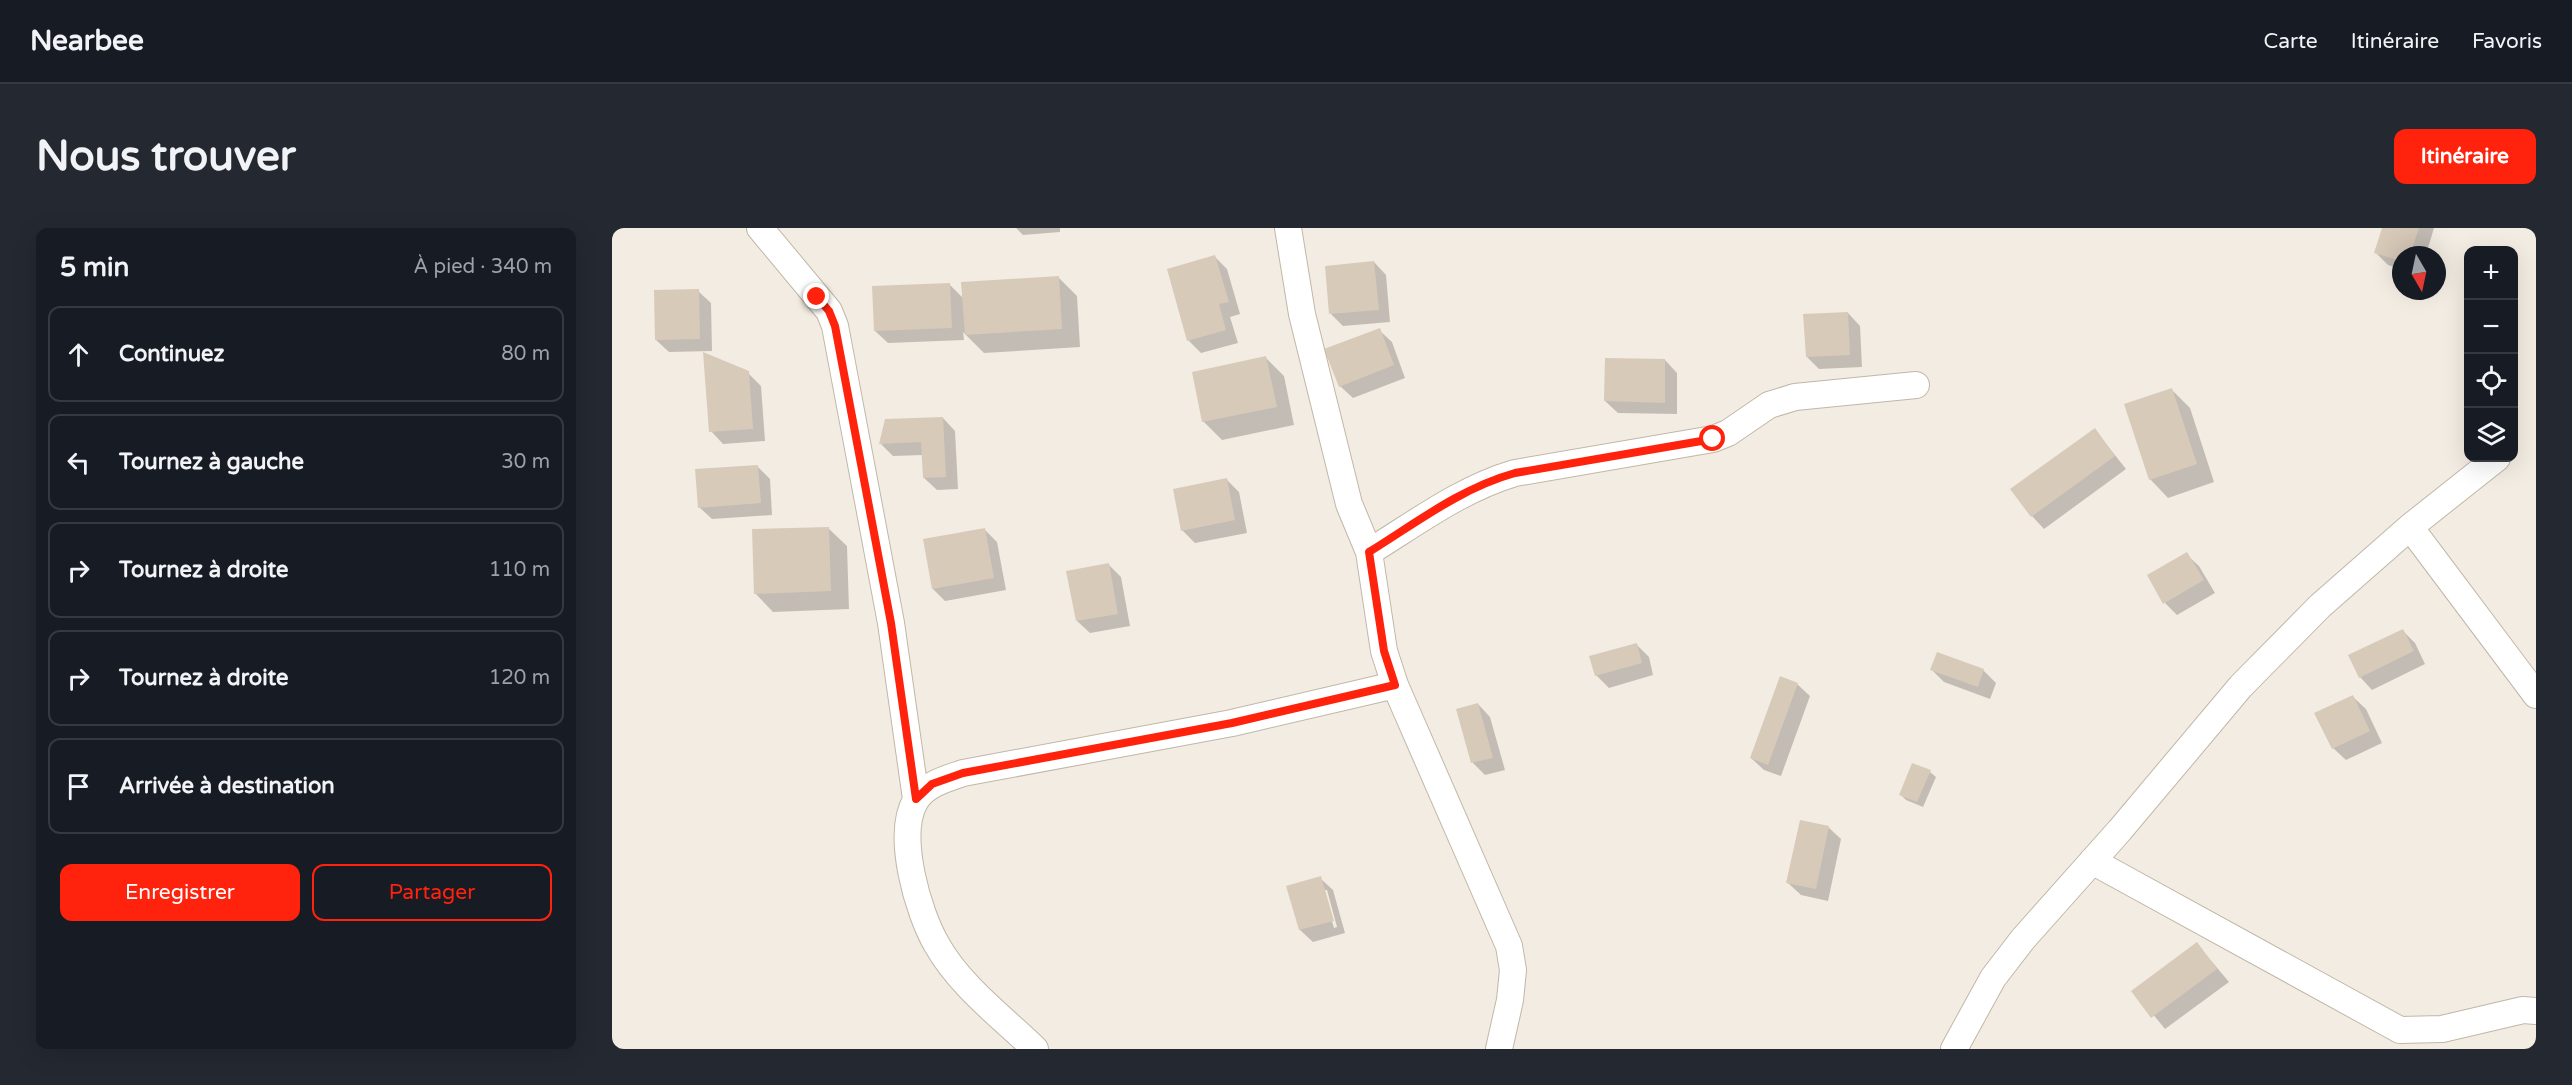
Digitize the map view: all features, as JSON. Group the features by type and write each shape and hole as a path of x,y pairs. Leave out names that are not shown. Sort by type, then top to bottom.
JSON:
{"street":[{"path":"760,228 829,311 835,326 891,623 916,799 908,822 908,853 914,887 937,945 963,979 1035,1049"},
{"path":"1288,228 1302,314 1317,378 1349,504 1369,552 1384,651 1395,685 1509,946 1513,970 1510,1000 1499,1049"},
{"path":"1369,552 1465,492 1515,473 1713,439 1728,433 1769,405 1795,397 1916,386"},
{"path":"1954,1049 1993,978 2023,939 2241,686 2320,606 2410,526 2492,462"},
{"path":"2410,526 2536,695"},
{"path":"916,799 932,784 963,773 1232,723 1395,685"},
{"path":"2092,861 2400,1030 2442,1029 2523,1010 2536,1011"}],"building":[{"path":"2382,228 2419,228 2413,246 2392,246 2392,258 2374,253"},
{"path":"1215,255 1229,302 1219,304 1226,330 1187,341 1167,269"},
{"path":"1374,261 1379,310 1329,314 1325,266"},
{"path":"1059,276 1062,329 965,335 961,282"},
{"path":"950,283 952,328 874,331 872,286"},
{"path":"699,289 700,339 655,340 654,290"},
{"path":"1848,312 1850,355 1806,357 1803,314"},
{"path":"1380,328 1394,365 1339,387 1324,349"},
{"path":"703,352 749,371 753,429 709,432"},
{"path":"1266,356 1277,407 1202,422 1192,372"},
{"path":"1605,358 1665,359 1665,403 1604,401"},
{"path":"2172,388 2197,464 2149,480 2124,404"},
{"path":"943,417 946,477 923,478 921,442 879,444 885,419"},
{"path":"2095,428 2115,456 2031,517 2010,489"},
{"path":"758,465 761,503 698,508 695,469"},
{"path":"1227,478 1235,520 1181,531 1173,489"},
{"path":"829,527 831,591 754,594 752,529"},
{"path":"985,528 994,578 932,589 923,539"},
{"path":"2187,552 2204,580 2163,604 2147,575"},
{"path":"1109,563 1118,614 1076,621 1066,571"},
{"path":"2403,629 2414,651 2359,678 2348,655"},
{"path":"1637,643 1642,663 1595,676 1589,656"},
{"path":"1937,652 1984,669 1978,687 1930,670"},
{"path":"1780,676 1798,683 1768,765 1750,758"},
{"path":"2353,695 2370,731 2332,749 2314,713"},
{"path":"1478,703 1493,758 1471,763 1456,709"},
{"path":"1912,763 1931,770 1917,802 1899,795"},
{"path":"1800,820 1829,826 1816,889 1786,883"},
{"path":"1321,876 1334,921 1299,930 1286,886"},
{"path":"2197,942 2217,969 2151,1018 2131,991"}],"route":[{"path":"817,297 829,311 835,326 891,623 916,799 932,784 963,773 1232,723 1395,685 1384,651 1369,552 1465,492 1489,481 1515,473 1713,439"}]}
